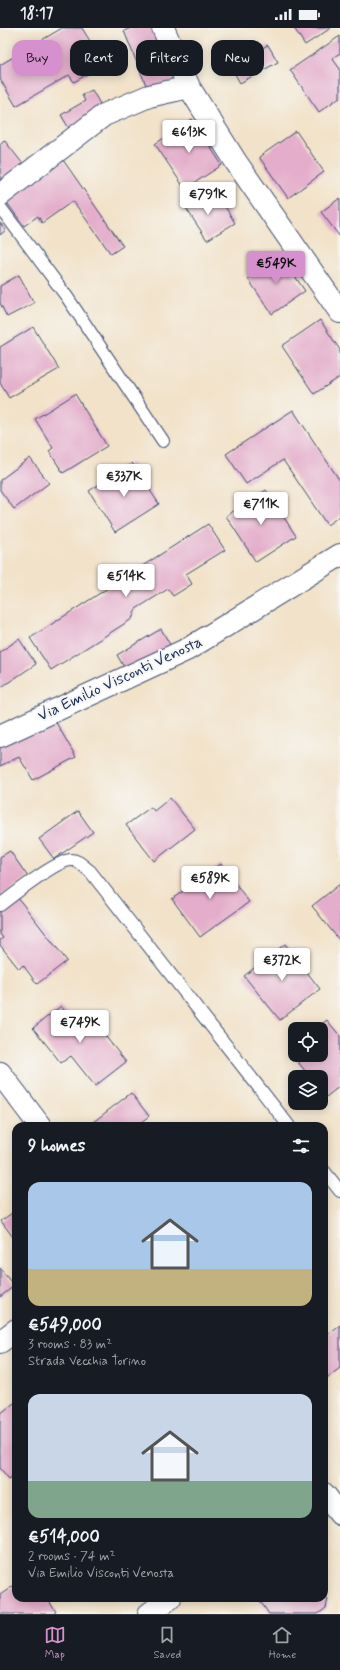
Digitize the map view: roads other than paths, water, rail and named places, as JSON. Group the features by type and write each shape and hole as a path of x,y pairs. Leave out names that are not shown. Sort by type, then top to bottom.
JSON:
{"street":[{"path":"163,28 189,87 236,162 340,312"},
{"path":"0,195 104,115 149,96 189,87"},
{"name":"Via Emilio Visconti Venosta","path":"0,736 188,649 340,555"},
{"path":"0,1072 37,1122"},
{"path":"0,1342 12,1333"},
{"path":"328,1499 340,1514"},
{"path":"149,1614 165,1602"}],"lane":[{"path":"0,207 67,297 163,441"},
{"path":"0,905 59,864 71,860 78,862 90,871 285,1122"},
{"path":"328,1176 340,1191"}]}
